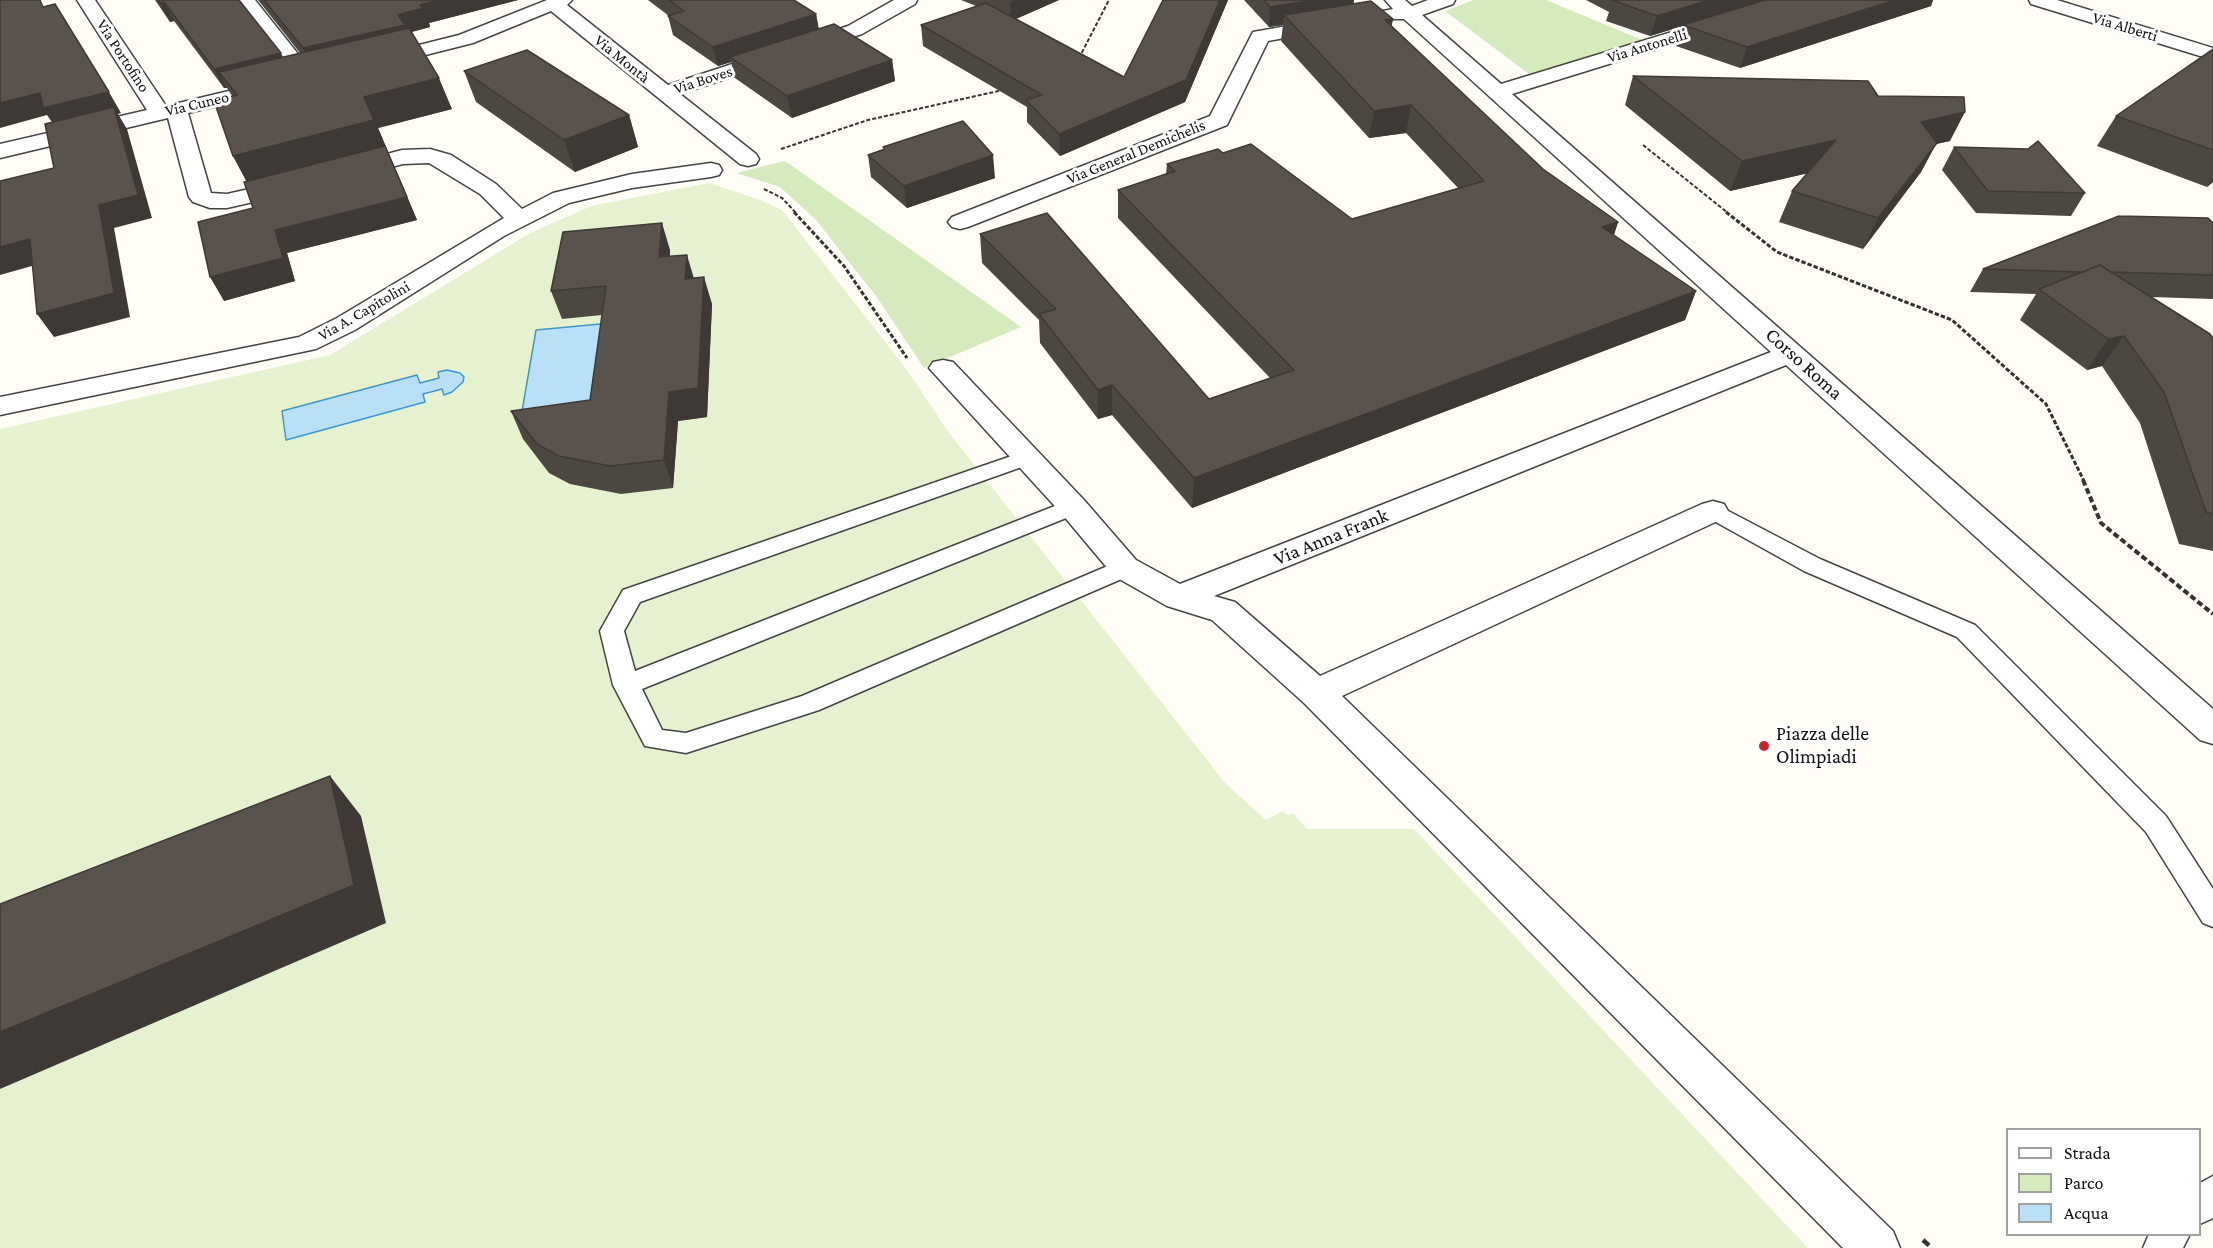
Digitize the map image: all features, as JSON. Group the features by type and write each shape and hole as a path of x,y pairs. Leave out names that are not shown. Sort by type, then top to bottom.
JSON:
{"street":[{"name":"Via Portofino","path":"86,0 168,111 201,197 210,201 227,201 309,182"},
{"path":"245,0 307,78"},
{"name":"Via Boves","path":"664,93 855,30 908,0"},
{"path":"1367,19 1401,6 1446,0"},
{"name":"Via Antonelli","path":"1497,92 1796,0"},
{"name":"Via Alberti","path":"2038,0 2213,54"},
{"path":"359,66 466,39 559,2"},
{"name":"Via Montà","path":"559,2 664,93 748,159"},
{"name":"Corso Roma","path":"1401,6 2213,730"},
{"name":"Via General Demichelis","path":"960,222 1219,120 1260,36 1345,22"},
{"name":"Via Cuneo","path":"0,151 328,74"},
{"path":"332,176 402,157 430,156 443,160 488,189 519,219"},
{"name":"Via A. Capitolini","path":"0,406 307,343 346,324 519,219 561,198 596,188 711,170"},
{"name":"Via Anna Frank","path":"1178,598 1792,353"},
{"path":"943,368 1073,507 1125,568 1178,598 1224,611 1316,693 1876,1248"},
{"path":"1316,693 1713,511"}],"lane":[{"path":"1026,458 631,596 612,631 626,685 654,739 686,743 810,703 1125,568"},
{"path":"626,685 1073,507"},
{"path":"1713,511 1812,565 1966,631 2156,824 2213,914"},
{"path":"2201,1205 2213,1193"},
{"path":"2160,1248 2171,1236"}],"path":[{"path":"1073,64 1080,57 1109,0"},
{"path":"748,159 868,120 1008,89"},
{"path":"1643,145 1777,252 1952,320 2046,404 2096,507 2101,523 2213,614"}],"green space":[{"path":"1474,0 1546,0 1647,42 1529,74 1445,11"},
{"path":"785,161 1021,327 924,368 876,296 816,220 780,187 736,173"},
{"path":"709,183 758,199 782,210 907,370 949,433 1226,784 1266,820 1282,811 1288,815 1293,813 1307,829 1414,829 1808,1248 0,1248 0,429 330,355 530,233 591,206"}],"water":[{"path":"611,323 600,413 520,423 536,330"},
{"path":"447,370 460,373 464,377 463,382 452,392 444,395 442,389 423,394 425,402 286,440 282,411 417,375 420,383 439,378 438,372"}],"building":[{"path":"0,0 40,0 43,7 55,4 109,92 43,108 40,93 0,103"},
{"path":"158,0 239,0 281,53 214,69 164,2 160,3"},
{"path":"264,0 439,0 420,5 423,8 398,15 405,25 303,48"},
{"path":"669,0 794,0 816,14 713,47 668,16 684,11"},
{"path":"1163,0 1220,0 1186,80 1059,134 1026,100 1042,95 921,25 986,3 1124,77"},
{"path":"1264,0 1314,0 1270,7"},
{"path":"1612,0 1709,0 1657,16"},
{"path":"1765,0 1895,0 1747,47 1683,25"},
{"path":"1371,1 1393,19 1385,20 1543,169 1618,222 1602,227 1696,291 1194,478 1112,385 1098,390 1039,314 1056,309 980,234 1047,213 1209,399 1294,370 1118,190 1175,171 1167,164 1218,149 1223,153 1251,144 1352,219 1484,181 1411,105 1374,111 1284,15"},
{"path":"834,24 892,60 787,96 730,57"},
{"path":"409,28 439,78 364,97 374,120 233,156 214,101 237,95 219,72"},
{"path":"2213,49 2213,150 2116,116"},
{"path":"527,50 629,115 564,140 464,71"},
{"path":"1633,76 1868,81 1878,96 1964,97 1965,112 1921,122 1937,143 1878,218 1792,191 1836,140 1742,161"},
{"path":"114,107 138,195 99,205 114,293 37,314 30,239 0,247 0,181 54,168 45,124"},
{"path":"963,121 993,155 904,186 868,155 885,149 883,147"},
{"path":"2038,141 2085,193 1988,191 1954,147 2028,149"},
{"path":"385,146 407,197 275,230 283,258 210,277 198,222 253,208 244,182"},
{"path":"2119,216 2208,218 2213,223 2213,275 2111,272 2100,265 2083,272 1983,269"},
{"path":"662,223 659,257 687,255 685,279 704,277 698,388 669,392 664,460 610,466 559,456 537,444 511,411 590,400 606,286 551,291 563,232"},
{"path":"2100,265 2213,338 2213,514 2206,512 2164,392 2124,336 2108,339 2039,289"},
{"path":"330,776 354,885 0,1032 0,904"}],"place":[{"name":"Piazza delle Olimpiadi","path":"1764,746"}]}
